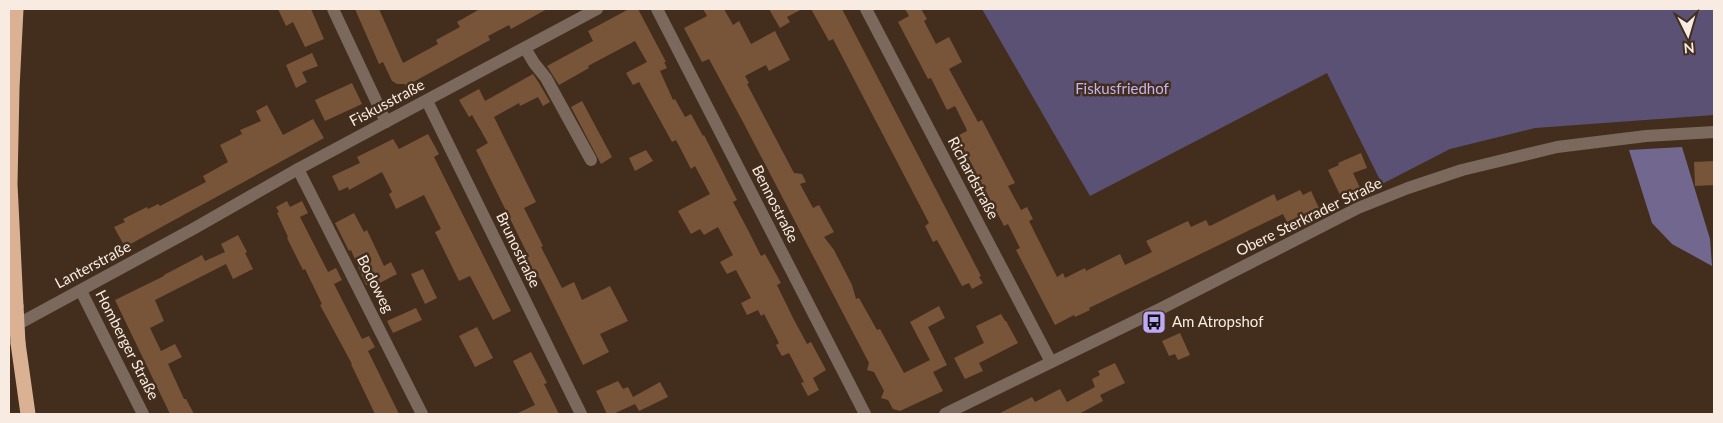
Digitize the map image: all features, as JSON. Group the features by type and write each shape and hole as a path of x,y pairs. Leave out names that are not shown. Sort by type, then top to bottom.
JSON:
{"highway":[{"path":"16,9 10,184 18,343 28,414"}],"street":[{"path":"333,9 386,122"},
{"name":"Fiskusstraße","path":"194,229 298,169 597,9"},
{"name":"Bennostraße","path":"657,9 865,414"},
{"name":"Richardstraße","path":"866,9 1051,362"},
{"path":"525,48 546,78 591,160"},
{"name":"Brunostraße","path":"427,101 580,414"},
{"name":"Obere Sterkrader Straße","path":"945,414 1162,308 1358,208 1408,188 1462,170 1557,147 1646,136 1714,132"},
{"name":"Bodoweg","path":"298,169 422,414"},
{"name":"Lanterstraße","path":"9,329 42,309 81,291 194,229"},
{"name":"Homberger Straße","path":"81,291 143,414"}],"green space":[{"name":"Fiskusfriedhof","path":"982,9 1714,9 1714,115 1535,128 1450,149 1382,184 1327,73 1090,196"}],"shaded area":[{"path":"1682,147 1710,239 1712,266 1672,244 1652,223 1629,150"}],"building":[{"path":"278,9 311,9 324,39 305,47 293,22 286,26"},
{"path":"355,9 379,9 403,63 438,44 436,40 460,27 457,22 480,9 547,9 511,29 509,25 488,36 490,40 406,86 405,84 397,84 392,81 383,62 379,64"},
{"path":"629,9 638,9 666,62 664,62 667,68 660,71 673,100 675,99 685,117 691,114 704,135 737,200 733,202 761,256 765,254 781,283 777,285 793,318 807,344 811,342 826,370 813,378 819,390 808,396 801,383 804,382 789,353 782,356 779,351 776,345 779,343 764,314 761,316 758,310 747,315 741,303 751,298 736,270 727,274 720,262 733,255 718,227 704,235 700,229 691,234 678,211 710,194 695,166 691,169 676,140 672,142 639,82 633,85 626,73 647,62 635,41 588,66 589,68 559,85 547,66 593,41 588,31"},
{"path":"703,9 724,9 733,25 739,21 751,44 775,31 790,60 769,71 766,65 745,76 749,83 747,84 794,173 802,174 806,182 800,184 813,208 819,205 834,232 824,237 834,250 852,285 856,299 859,298 877,330 880,329 904,373 930,360 910,322 939,306 945,318 928,327 947,365 933,372 943,391 900,411 893,409 888,400 881,398 884,391 874,372 867,370 869,363 743,122 709,59 702,62 684,28 707,16"},
{"path":"769,9 802,9 787,17 790,22 780,28"},
{"path":"811,9 842,9 983,283 972,289 969,283 962,286 937,240 933,242 925,226 929,223 833,39 829,41"},
{"path":"905,9 921,9 927,19 924,21 936,44 949,37 962,62 949,69 978,122 982,120 1015,183 1008,186 1021,210 1027,207 1033,219 1029,221 1057,277 1063,273 1065,278 1085,268 1086,271 1120,254 1125,265 1152,252 1146,241 1188,221 1191,227 1206,220 1209,226 1212,225 1274,194 1277,201 1300,190 1303,195 1311,191 1319,208 1287,222 1283,214 1089,308 1090,310 1075,317 1074,315 1055,325 1016,250 1020,248 1008,224 1004,226 957,136 967,131 955,106 947,110 931,78 928,79 898,22 909,16"},
{"path":"312,53 318,66 302,72 307,82 296,88 286,65"},
{"path":"533,74 550,102 543,106 538,97 520,106 519,103 494,117 536,202 524,208 562,288 574,282 582,300 610,286 628,321 600,334 609,352 583,365 541,280 539,277 532,280 521,258 528,255 476,150 488,143 472,115 469,117 459,100 479,89 485,101"},
{"path":"352,83 362,104 325,121 315,100"},
{"path":"582,101 612,157 601,164 571,107"},
{"path":"267,105 283,135 313,119 324,138 125,247 114,227 125,222 123,219 147,207 148,209 158,204 160,206 206,182 203,176 228,162 220,145 242,134 240,130 261,121 256,111"},
{"path":"428,134 439,154 434,157 511,311 493,320 470,276 459,281 435,232 441,229 424,195 396,209 389,194 392,192 382,172 349,190 348,187 339,191 332,176 360,163 357,157 393,139 399,149"},
{"path":"646,150 653,161 635,171 629,158"},
{"path":"1361,153 1367,168 1353,173 1360,188 1341,197 1328,170 1339,165 1338,163"},
{"path":"1714,161 1714,185 1695,186 1694,162"},
{"path":"287,201 290,207 302,201 308,213 300,217 328,272 336,268 342,280 334,284 362,339 369,336 375,347 368,351 399,414 375,414 352,364 320,305 322,304 305,269 303,270 287,238 276,207"},
{"path":"354,213 364,232 367,230 384,266 391,262 397,274 370,288 368,284 366,285 351,250 349,251 335,223"},
{"path":"238,235 253,269 233,279 226,264 155,300 164,321 150,328 161,351 175,344 182,357 168,364 184,399 186,399 194,414 170,414 115,300 202,255 205,261 225,252 221,244"},
{"path":"423,269 437,298 425,304 411,274"},
{"path":"416,308 422,320 393,333 387,321"},
{"path":"1001,314 1018,343 979,363 983,371 965,379 954,358 984,343 976,326"},
{"path":"477,327 493,358 475,367 459,336"},
{"path":"1180,333 1190,355 1178,360 1175,354 1169,356 1162,341"},
{"path":"531,352 547,383 544,384 559,414 516,414 535,405 513,361"},
{"path":"1115,363 1125,383 1100,395 1103,401 1079,414 998,414 1032,397 1035,402 1060,389 1067,402 1095,387 1092,379 1100,375 1098,371"},
{"path":"618,381 623,389 628,387 633,397 660,382 668,397 639,411 635,404 613,414 607,414 596,391"}],"place":[{"name":"Am Atropshof","path":"1154,322"}]}
